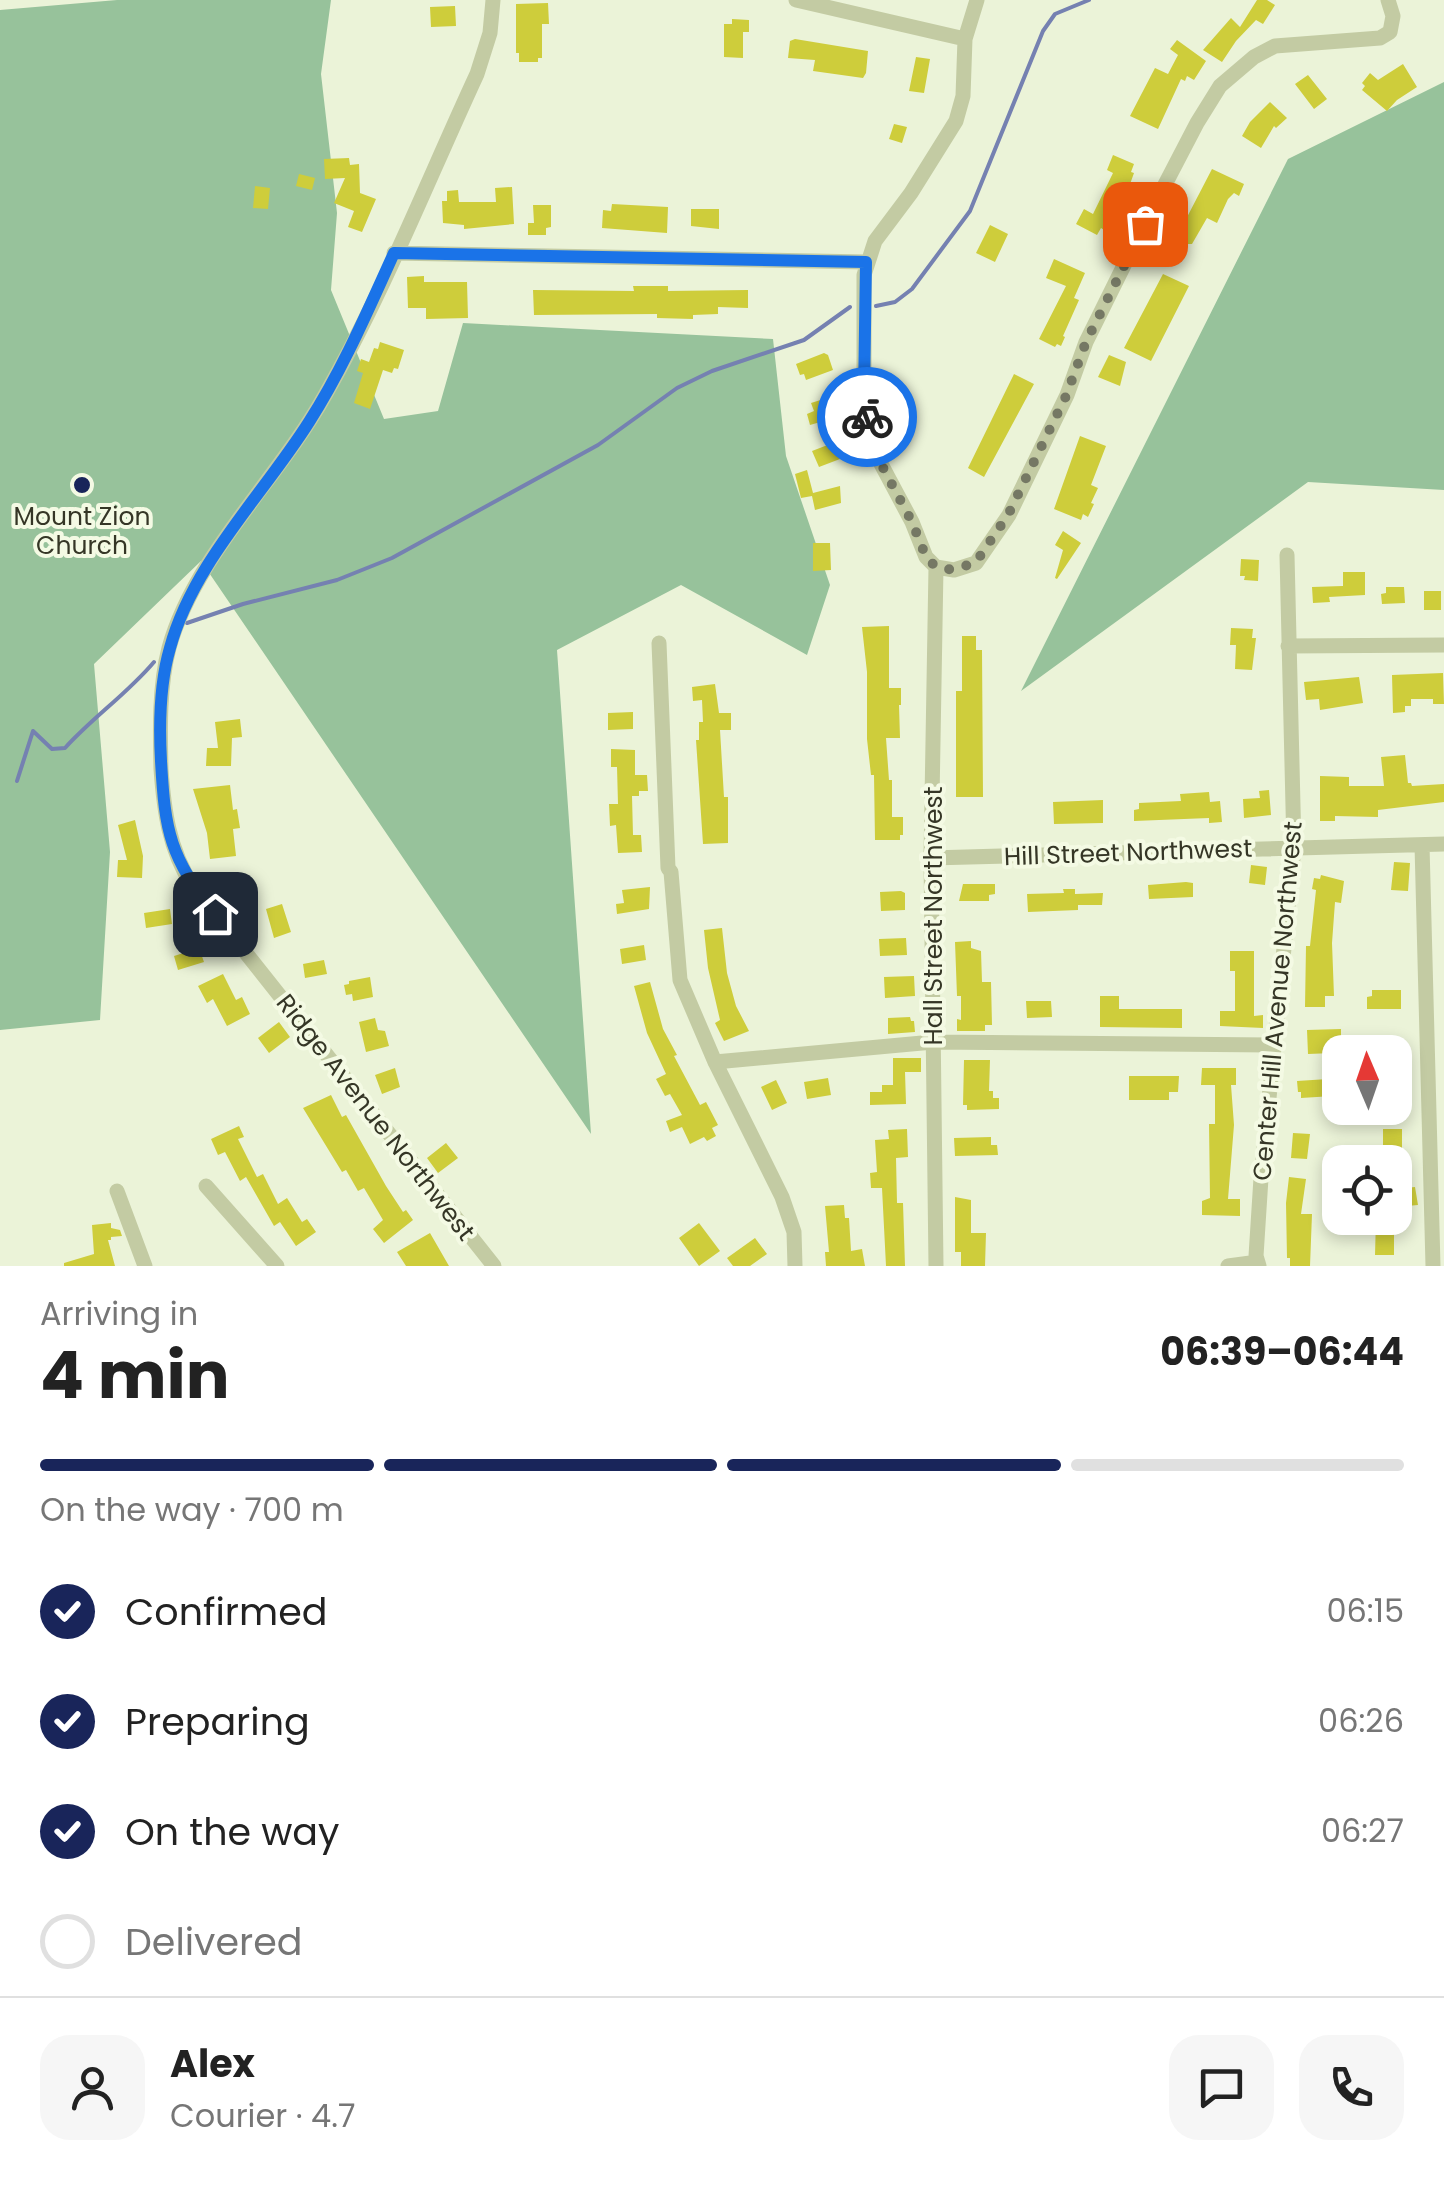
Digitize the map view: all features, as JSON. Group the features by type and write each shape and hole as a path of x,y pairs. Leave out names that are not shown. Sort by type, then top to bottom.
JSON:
{"street":[{"name":"Ridge Avenue Northwest","path":"493,0 490,33 477,74 324,398 289,454 208,565 180,620 165,668 160,748 172,848 192,884 494,1266"},
{"path":"796,0 964,39"},
{"path":"976,0 964,39 963,96 956,121 911,193 874,241 866,262 867,422 880,462 926,557 936,567 954,570 976,562 1008,515 1066,396 1086,342 1197,123 1220,86 1254,56 1275,46 1380,38 1390,32 1394,16 1388,0"},
{"path":"394,253 866,262"},
{"name":"Center Hill Avenue Northwest","path":"1258,1264 1261,1178 1294,848 1287,555"},
{"name":"Hall Street Northwest","path":"936,567 932,858 936,1266"},
{"path":"659,643 668,868 680,980 714,1062 782,1196 794,1232 795,1266"},
{"path":"1288,646 1444,645"},
{"name":"Hill Street Northwest","path":"932,858 1444,844"},
{"path":"1422,845 1433,1266"},
{"path":"714,1062 933,1042 1275,1045"},
{"path":"206,1186 277,1266"},
{"path":"118,1191 145,1266"},
{"path":"1228,1266 1258,1264"}],"green space":[{"path":"117,0 331,0 321,74 337,213 331,290 384,419 438,411 463,323 773,339 786,456 830,585 807,655 681,585 557,650 591,1134 201,561 94,664 110,852 100,1020 0,1030 0,10"},
{"path":"1444,82 1444,490 1308,482 1021,691 1288,159"}],"building":[{"path":"1257,0 1275,5 1263,24 1256,20 1222,62 1203,50 1231,18 1240,27"},
{"path":"548,3 549,24 542,24 542,58 538,62 519,62 516,4"},
{"path":"455,6 456,26 431,27 430,7"},
{"path":"732,19 749,20 749,32 743,32 743,58 724,57 724,24 732,24"},
{"path":"1177,40 1206,61 1194,80 1187,76 1185,81 1181,79 1158,129 1130,116 1155,68 1168,74 1178,55 1170,49"},
{"path":"790,41 868,51 866,73 863,78 813,71 815,60 788,58"},
{"path":"916,57 930,59 924,93 909,91"},
{"path":"1403,64 1417,87 1387,111 1362,90 1362,83 1370,73 1378,80"},
{"path":"1308,75 1327,99 1314,109 1295,84"},
{"path":"1270,102 1287,118 1274,126 1261,148 1242,136"},
{"path":"894,124 907,127 902,143 889,139"},
{"path":"1113,155 1134,164 1134,173 1120,212 1115,209 1097,235 1076,224 1084,209 1093,214 1113,173 1107,170"},
{"path":"349,158 350,165 359,164 360,193 376,199 362,232 348,227 354,211 334,203 345,178 325,179 324,159"},
{"path":"1212,169 1244,184 1239,196 1234,193 1228,199 1217,223 1207,218 1192,244 1188,244 1172,236 1174,231 1169,228 1175,217 1185,221"},
{"path":"299,174 315,178 312,190 296,186"},
{"path":"255,186 270,188 268,209 253,208"},
{"path":"512,187 514,224 464,229 464,225 443,223 442,201 447,201 447,191 458,190 459,202 496,202 495,188"},
{"path":"612,204 668,207 667,233 602,228 603,210 611,211"},
{"path":"533,205 551,205 551,227 546,228 546,235 528,235 528,223 534,223"},
{"path":"691,209 719,209 719,229 691,226"},
{"path":"990,225 1008,234 995,262 976,253"},
{"path":"1054,259 1085,273 1074,298 1079,300 1065,337 1061,346 1055,347 1039,339 1066,286 1046,278"},
{"path":"1163,274 1189,286 1151,361 1124,348"},
{"path":"424,276 424,282 467,282 468,318 426,319 426,308 408,308 407,277"},
{"path":"633,286 668,286 668,291 748,290 748,308 718,307 718,314 693,315 693,319 657,318 657,314 534,315 533,290 634,291"},
{"path":"380,342 404,350 398,369 394,368 392,373 383,370 370,409 354,403 363,373 357,371 361,359 369,362"},
{"path":"824,353 833,370 806,380 804,374 800,375 796,364"},
{"path":"1109,355 1126,362 1120,386 1098,377"},
{"path":"1014,374 1034,384 984,477 968,468"},
{"path":"830,397 834,418 810,425 807,414 814,411 811,403"},
{"path":"1080,436 1106,446 1091,485 1098,488 1091,503 1094,504 1088,517 1083,514 1081,520 1054,509"},
{"path":"838,441 840,459 819,467 812,451"},
{"path":"807,470 813,493 840,486 841,503 815,510 812,496 801,498 795,474"},
{"path":"1063,531 1081,543 1057,579 1063,550 1055,545"},
{"path":"813,543 830,543 831,570 813,571"},
{"path":"1241,559 1259,560 1258,581 1240,576"},
{"path":"1343,572 1365,572 1365,595 1329,597 1330,602 1313,603 1312,587 1343,586"},
{"path":"1386,587 1404,587 1405,603 1382,604 1381,594 1386,593"},
{"path":"1424,591 1441,591 1441,610 1424,610"},
{"path":"889,626 889,688 901,688 901,705 900,738 886,738 892,817 903,817 903,835 900,840 875,840 862,627"},
{"path":"1231,628 1253,629 1252,638 1256,638 1252,670 1235,669 1236,645 1230,645"},
{"path":"962,636 976,636 976,650 982,650 983,797 956,797 956,691 962,691"},
{"path":"1443,673 1444,704 1433,704 1433,699 1411,699 1405,712 1393,713 1392,675"},
{"path":"1359,677 1363,703 1320,710 1319,699 1306,700 1304,682"},
{"path":"715,684 719,713 731,713 731,730 720,730 724,797 728,797 728,843 703,844 696,740 699,722 703,722 702,700 693,701 692,687"},
{"path":"633,712 633,729 608,730 608,713"},
{"path":"240,719 242,737 232,738 231,766 206,766 207,748 218,748 215,722"},
{"path":"611,749 635,750 635,775 647,775 648,791 632,796 633,835 641,835 642,852 618,853 616,825 610,826 609,804 618,804 617,767 611,767"},
{"path":"1405,755 1408,783 1444,784 1444,802 1378,810 1378,817 1335,816 1335,821 1320,821 1320,776 1349,777 1349,786 1384,786 1381,757"},
{"path":"230,785 240,828 233,829 236,856 210,859 207,833 193,789"},
{"path":"1269,790 1271,815 1244,818 1243,799 1260,798 1259,791"},
{"path":"1209,792 1210,802 1220,801 1222,822 1209,823 1209,818 1134,821 1139,803 1181,801 1180,794"},
{"path":"1103,800 1103,823 1054,824 1053,802"},
{"path":"135,820 143,856 142,878 117,877 118,860 127,860 118,825"},
{"path":"1394,862 1410,863 1408,891 1391,890"},
{"path":"1251,865 1267,867 1265,885 1249,883"},
{"path":"1321,875 1344,881 1341,903 1335,902 1334,996 1325,996 1325,1007 1305,1007 1306,946 1310,946 1316,890 1312,889 1314,878 1320,879"},
{"path":"1193,883 1193,897 1149,899 1148,885"},
{"path":"963,884 995,884 995,894 989,895 989,901 959,901"},
{"path":"650,887 649,909 617,914 616,904 624,903 622,890"},
{"path":"1063,889 1075,889 1075,894 1103,893 1102,905 1028,912 1027,894 1064,893"},
{"path":"880,892 905,893 905,910 881,911"},
{"path":"282,904 291,932 274,938 266,909"},
{"path":"170,909 172,924 146,928 144,913"},
{"path":"722,928 727,973 736,1006 749,1031 724,1041 715,1023 720,1020 704,930"},
{"path":"906,938 907,955 880,956 879,939"},
{"path":"971,941 971,948 981,951 982,982 991,982 992,1025 985,1025 985,1031 957,1031 961,996 957,996 955,942"},
{"path":"644,945 646,960 622,964 620,949"},
{"path":"199,948 204,962 178,970 174,956"},
{"path":"1230,951 1254,951 1254,1016 1263,1015 1263,1028 1220,1026 1220,1011 1235,1011 1235,971 1230,971"},
{"path":"324,960 327,974 305,978 303,964"},
{"path":"223,974 236,1000 242,997 250,1014 227,1026 213,999 207,1003 198,986"},
{"path":"914,976 915,996 885,998 884,977"},
{"path":"370,977 373,997 353,1001 352,994 346,995 344,985 349,981"},
{"path":"650,982 663,1029 677,1055 674,1056 700,1105 706,1102 718,1125 712,1128 716,1136 707,1141 704,1137 690,1144 682,1127 670,1132 666,1121 682,1115 656,1079 666,1074 647,1033 634,986"},
{"path":"1372,990 1401,990 1401,1009 1367,1009 1367,997 1372,996"},
{"path":"1100,996 1119,996 1119,1009 1182,1009 1182,1028 1100,1027"},
{"path":"1026,1001 1051,1001 1052,1017 1027,1018"},
{"path":"910,1017 915,1032 888,1034 888,1018"},
{"path":"375,1018 378,1030 385,1031 389,1046 366,1052 359,1022"},
{"path":"279,1022 290,1037 269,1053 258,1038"},
{"path":"1341,1029 1341,1035 1322,1035 1322,1053 1308,1054 1307,1030"},
{"path":"893,1058 921,1058 921,1072 905,1072 906,1104 870,1105 870,1092 882,1092 882,1085 893,1085"},
{"path":"964,1060 990,1060 989,1091 993,1091 993,1098 999,1098 999,1109 967,1110 967,1105 963,1105"},
{"path":"395,1068 400,1087 382,1094 375,1075"},
{"path":"1202,1068 1236,1068 1236,1085 1231,1085 1234,1125 1228,1199 1240,1199 1240,1216 1202,1215 1202,1201 1210,1198 1209,1124 1215,1124 1215,1085 1201,1085"},
{"path":"1129,1076 1179,1076 1178,1092 1169,1092 1169,1100 1129,1100"},
{"path":"828,1078 831,1095 807,1099 804,1082"},
{"path":"1322,1079 1322,1097 1301,1098 1297,1081"},
{"path":"776,1080 787,1103 772,1110 761,1087"},
{"path":"331,1095 403,1212 406,1210 413,1220 384,1243 373,1229 383,1220 364,1188 358,1191 346,1170 342,1172 303,1108"},
{"path":"239,1126 244,1137 238,1139 257,1177 263,1174 278,1204 287,1198 302,1222 307,1219 316,1232 296,1246 280,1222 274,1226 246,1177 240,1181 225,1152 218,1155 211,1139"},
{"path":"907,1129 908,1157 896,1158 897,1203 903,1203 905,1266 886,1266 882,1188 871,1188 870,1173 877,1172 875,1140 889,1139 888,1130"},
{"path":"1383,1129 1402,1129 1402,1145 1383,1145"},
{"path":"1293,1133 1310,1134 1307,1159 1291,1158"},
{"path":"991,1137 998,1155 955,1156 954,1138"},
{"path":"446,1143 458,1158 438,1173 427,1158"},
{"path":"1289,1177 1306,1179 1301,1214 1312,1214 1310,1266 1290,1266 1287,1258"},
{"path":"1415,1187 1418,1205 1412,1206"},
{"path":"955,1197 971,1200 971,1233 986,1233 985,1266 961,1266 961,1252 955,1252"},
{"path":"844,1205 851,1251 862,1249 865,1266 826,1266 825,1252 829,1252 825,1206"},
{"path":"111,1223 111,1228 120,1230 122,1236 108,1240 115,1266 64,1266 94,1254 92,1225"},
{"path":"699,1223 720,1251 699,1266 679,1238"},
{"path":"430,1233 449,1266 406,1266 397,1252"},
{"path":"1376,1235 1394,1235 1394,1255 1375,1255"},
{"path":"755,1238 767,1254 750,1266 733,1266 727,1258"}],"waterway":[{"path":"876,306 895,302 912,289 970,211 1043,31 1055,14 1089,0"},
{"path":"187,623 337,580 392,558 598,445 677,388 712,371 804,340 850,307"},
{"path":"17,781 33,731 52,749 65,748 154,662"}],"way so far":[{"path":"867,417 880,462 926,557 936,567 954,570 976,562 1008,515 1066,396 1086,342 1145,224"}],"place":[{"name":"Mount Zion Church","path":"82,485"}],"route":[{"path":"215,914 180,866 172,848 163,797 160,748 170,646 208,565 289,454 324,398 394,253 866,262 867,417"}]}
